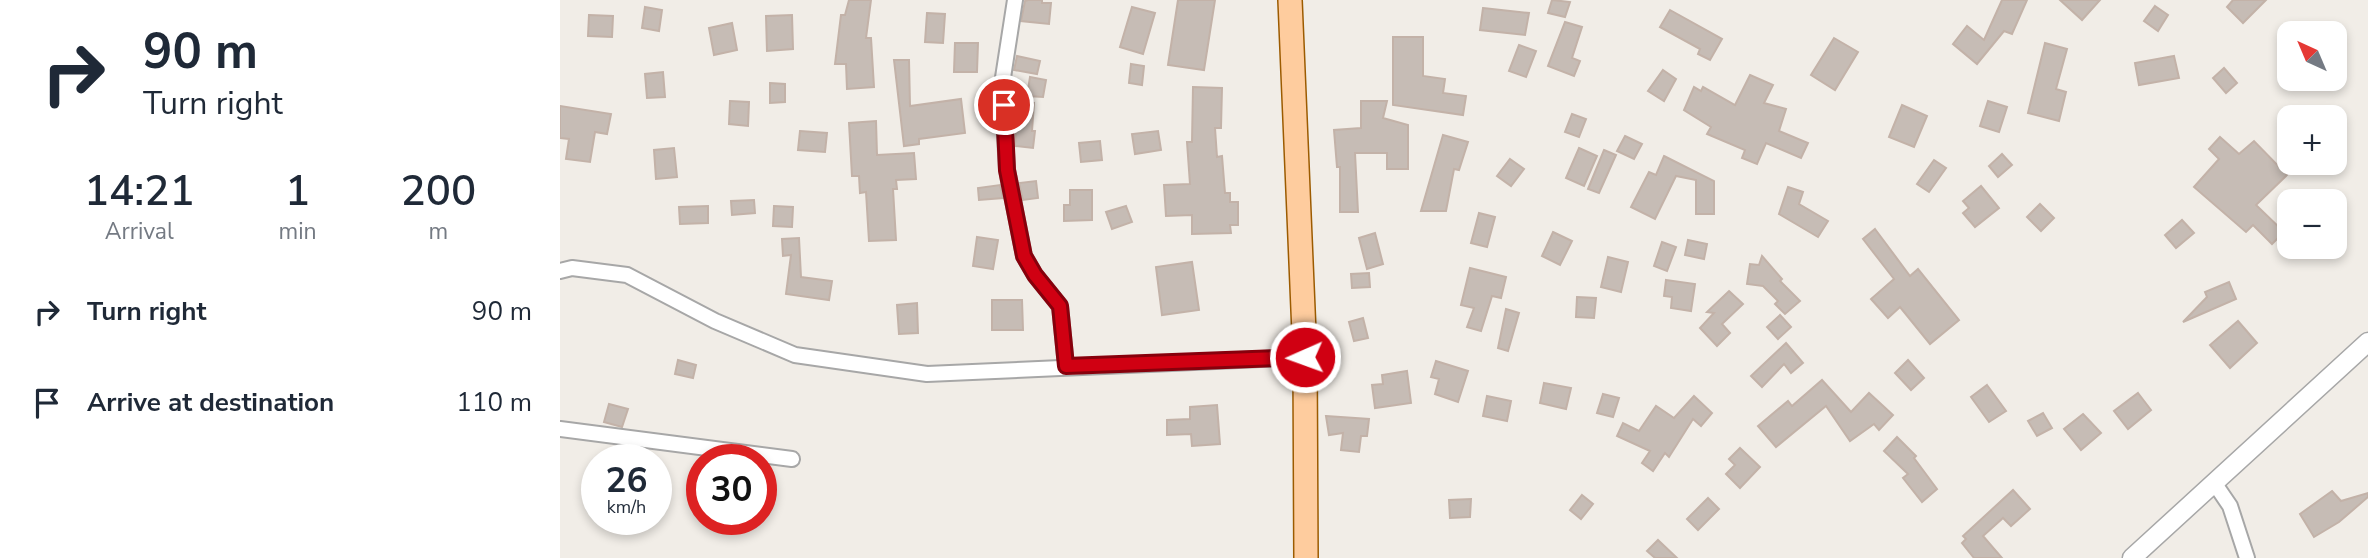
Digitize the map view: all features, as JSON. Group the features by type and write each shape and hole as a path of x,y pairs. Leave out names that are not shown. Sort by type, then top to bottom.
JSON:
{"main road":[{"path":"1290,0 1305,357 1306,558"}],"street":[{"path":"1015,0 1002,83 1007,170 1024,256 1035,275 1060,306 1066,366"},
{"path":"560,271 572,268 626,275 724,325 794,355 927,374 1305,357"},
{"path":"2132,558 2368,342"},
{"path":"560,429 792,459"},
{"path":"2215,484 2230,506 2247,558"}],"building":[{"path":"849,0 871,0 866,38 871,38 874,87 847,89 846,64 835,64 841,15 845,15"},
{"path":"1178,0 1215,0 1204,70 1168,65"},
{"path":"1552,0 1570,2 1565,17 1548,13"},
{"path":"2002,0 2027,0 2012,34 2004,31 1977,64 1953,44 1967,26 1984,40"},
{"path":"2060,0 2100,0 2082,20"},
{"path":"2233,0 2266,0 2243,23 2227,7"},
{"path":"1025,1 1051,3 1049,24 1021,21"},
{"path":"2155,6 2168,15 2158,31 2144,21"},
{"path":"645,7 662,10 659,31 642,28"},
{"path":"1132,7 1155,13 1143,54 1120,47"},
{"path":"1483,8 1529,13 1525,35 1480,30"},
{"path":"1670,10 1722,39 1710,60 1698,54 1700,49 1660,27"},
{"path":"927,13 945,14 943,43 925,42"},
{"path":"589,15 613,16 612,37 588,36"},
{"path":"792,15 793,49 767,51 766,16"},
{"path":"1565,22 1582,27 1572,58 1580,61 1574,76 1548,66"},
{"path":"732,23 737,50 714,55 709,28"},
{"path":"1393,37 1423,37 1423,76 1445,79 1443,93 1466,96 1463,115 1393,105"},
{"path":"1834,38 1858,52 1835,90 1811,75"},
{"path":"955,43 978,43 977,72 954,72"},
{"path":"2045,43 2067,49 2056,89 2066,92 2059,121 2028,113"},
{"path":"1519,45 1536,51 1526,77 1509,71"},
{"path":"1017,56 1040,61 1037,74 1014,70"},
{"path":"2174,56 2179,78 2139,85 2135,63"},
{"path":"894,60 909,60 910,106 961,99 965,133 919,139 919,144 904,146"},
{"path":"1131,64 1144,66 1142,85 1129,83"},
{"path":"2224,68 2237,83 2226,93 2213,78"},
{"path":"1663,70 1676,79 1664,101 1648,91"},
{"path":"663,72 665,97 647,98 645,74"},
{"path":"1750,75 1773,85 1764,103 1786,109 1779,131 1808,143 1801,158 1766,143 1757,164 1742,158 1745,150 1707,134 1711,127 1684,110 1694,87 1701,91 1703,87 1735,105"},
{"path":"1030,77 1046,80 1043,97 1027,96"},
{"path":"770,83 785,84 785,102 770,103"},
{"path":"1193,87 1222,88 1221,128 1215,128 1217,157 1222,156 1225,193 1230,193 1230,202 1238,202 1238,225 1230,225 1231,233 1192,234 1192,215 1166,216 1164,185 1190,184 1187,142 1192,142"},
{"path":"730,101 749,102 748,126 729,124"},
{"path":"1013,101 1034,103 1033,148 1015,146 1017,118 1014,118"},
{"path":"1361,101 1387,101 1383,118 1408,125 1408,169 1387,169 1387,153 1355,153 1358,212 1340,212 1340,167 1337,167 1334,130 1361,128"},
{"path":"1988,101 2007,107 1999,132 1980,126"},
{"path":"1902,105 1927,116 1914,147 1889,137"},
{"path":"560,106 611,114 607,134 595,132 590,162 566,159 569,139 560,138"},
{"path":"1572,114 1586,119 1579,137 1565,132"},
{"path":"876,121 877,155 914,153 916,179 896,180 897,189 893,189 896,240 869,241 866,192 860,193 859,176 852,176 849,123"},
{"path":"800,131 827,133 825,152 798,150"},
{"path":"1158,131 1161,150 1135,154 1132,134"},
{"path":"1443,135 1468,142 1459,170 1454,169 1446,211 1421,211"},
{"path":"1625,136 1642,144 1634,159 1617,151"},
{"path":"2220,137 2239,154 2254,141 2277,165 2277,175 2287,175 2256,205 2277,225 2277,239 2272,244 2253,225 2246,232 2194,187 2219,159 2209,149"},
{"path":"1100,141 1102,160 1081,162 1079,143"},
{"path":"674,148 677,177 656,179 654,150"},
{"path":"1579,148 1597,156 1584,186 1566,178"},
{"path":"1604,150 1616,155 1599,193 1588,189"},
{"path":"2002,154 2012,165 1998,177 1989,166"},
{"path":"1664,156 1714,181 1714,214 1696,214 1696,180 1676,176 1655,219 1631,207 1649,172 1656,175"},
{"path":"1510,159 1524,169 1511,186 1497,176"},
{"path":"1934,160 1946,168 1929,192 1917,184"},
{"path":"1036,181 1038,198 1023,200 1019,183"},
{"path":"1000,185 1003,198 979,200 978,188"},
{"path":"1981,186 1999,208 1975,227 1963,213 1969,208 1963,201"},
{"path":"1788,187 1803,192 1799,204 1828,221 1818,237 1779,214"},
{"path":"1070,190 1092,190 1092,220 1064,221 1064,205 1070,205"},
{"path":"754,200 755,213 732,215 731,201"},
{"path":"2040,204 2054,218 2041,231 2027,217"},
{"path":"708,206 708,223 680,224 679,207"},
{"path":"774,206 793,207 792,227 773,226"},
{"path":"1126,206 1132,222 1112,229 1106,212"},
{"path":"1479,213 1495,217 1487,247 1471,243"},
{"path":"2182,220 2194,233 2176,248 2165,235"},
{"path":"1875,229 1910,276 1918,269 1959,320 1930,344 1900,307 1888,318 1871,299 1894,279 1863,239"},
{"path":"1553,232 1572,241 1560,265 1542,256"},
{"path":"1375,233 1383,264 1367,269 1359,238"},
{"path":"977,237 998,240 993,269 973,266"},
{"path":"799,238 801,277 832,281 829,300 786,294 791,255 783,256 782,239"},
{"path":"1688,240 1707,244 1704,259 1685,255"},
{"path":"1662,242 1676,247 1667,271 1654,266"},
{"path":"1762,256 1782,279 1780,281 1800,301 1785,314 1775,304 1778,301 1763,286 1747,284 1750,264 1759,265"},
{"path":"1608,257 1628,262 1621,292 1601,287"},
{"path":"1192,262 1199,310 1162,315 1156,267"},
{"path":"1470,268 1506,277 1501,298 1492,296 1481,331 1467,327 1474,308 1461,305"},
{"path":"1369,273 1370,287 1352,288 1351,274"},
{"path":"1666,280 1695,284 1691,311 1671,308 1672,297 1664,296"},
{"path":"2229,282 2236,299 2183,322 2207,297 2205,292"},
{"path":"1729,291 1743,304 1722,324 1730,333 1717,346 1700,328 1714,313 1707,312"},
{"path":"1577,297 1596,298 1594,318 1576,317"},
{"path":"992,300 1022,300 1023,330 992,330"},
{"path":"917,303 918,333 899,334 897,305"},
{"path":"1506,309 1519,313 1508,351 1498,348"},
{"path":"1780,315 1791,327 1778,339 1767,327"},
{"path":"1363,318 1368,338 1354,341 1349,322"},
{"path":"2238,321 2257,343 2230,368 2210,345"},
{"path":"1786,343 1803,363 1791,373 1784,364 1762,387 1751,376"},
{"path":"678,360 696,365 693,378 675,374"},
{"path":"1908,360 1924,378 1911,390 1895,373"},
{"path":"1436,361 1468,371 1458,402 1435,394 1439,379 1431,377"},
{"path":"1407,371 1411,403 1375,408 1372,385 1383,384 1382,375"},
{"path":"1822,380 1851,412 1869,393 1893,415 1879,430 1874,424 1850,441 1826,406 1776,447 1758,426 1788,401 1792,406"},
{"path":"1544,383 1571,388 1566,409 1540,403"},
{"path":"1987,385 2006,411 1989,422 1971,397"},
{"path":"2138,393 2151,410 2128,429 2114,411"},
{"path":"1603,394 1619,398 1613,417 1597,413"},
{"path":"1487,396 1511,401 1507,421 1483,416"},
{"path":"1694,396 1712,413 1701,426 1693,419 1669,457 1665,453 1653,471 1642,463 1650,451 1617,436 1623,423 1639,431 1656,406 1674,418"},
{"path":"609,404 628,409 622,427 604,422"},
{"path":"1217,405 1220,444 1192,446 1191,434 1167,435 1167,420 1190,419 1190,407"},
{"path":"2043,413 2052,428 2037,436 2028,421"},
{"path":"2083,414 2101,433 2081,450 2064,429"},
{"path":"1326,416 1369,419 1367,436 1361,436 1359,452 1341,450 1343,433 1329,435"},
{"path":"1897,437 1916,456 1914,458 1937,489 1922,502 1903,478 1908,474 1884,451"},
{"path":"1740,448 1760,467 1740,488 1726,474 1735,465 1729,459"},
{"path":"2013,490 2030,509 2011,526 2003,518 1983,536 2002,558 1974,558 1962,543 1966,539 1963,536"},
{"path":"2332,491 2341,501 2368,493 2368,497 2339,522 2314,537 2300,514"},
{"path":"1582,495 1593,504 1581,519 1570,510"},
{"path":"1708,498 1719,509 1698,530 1687,519"},
{"path":"1471,499 1470,517 1450,518 1449,500"},
{"path":"1658,540 1677,558 1655,558 1647,551"}],"route":[{"path":"1004,105 1007,170 1024,256 1035,275 1060,306 1066,366 1305,357"}]}
